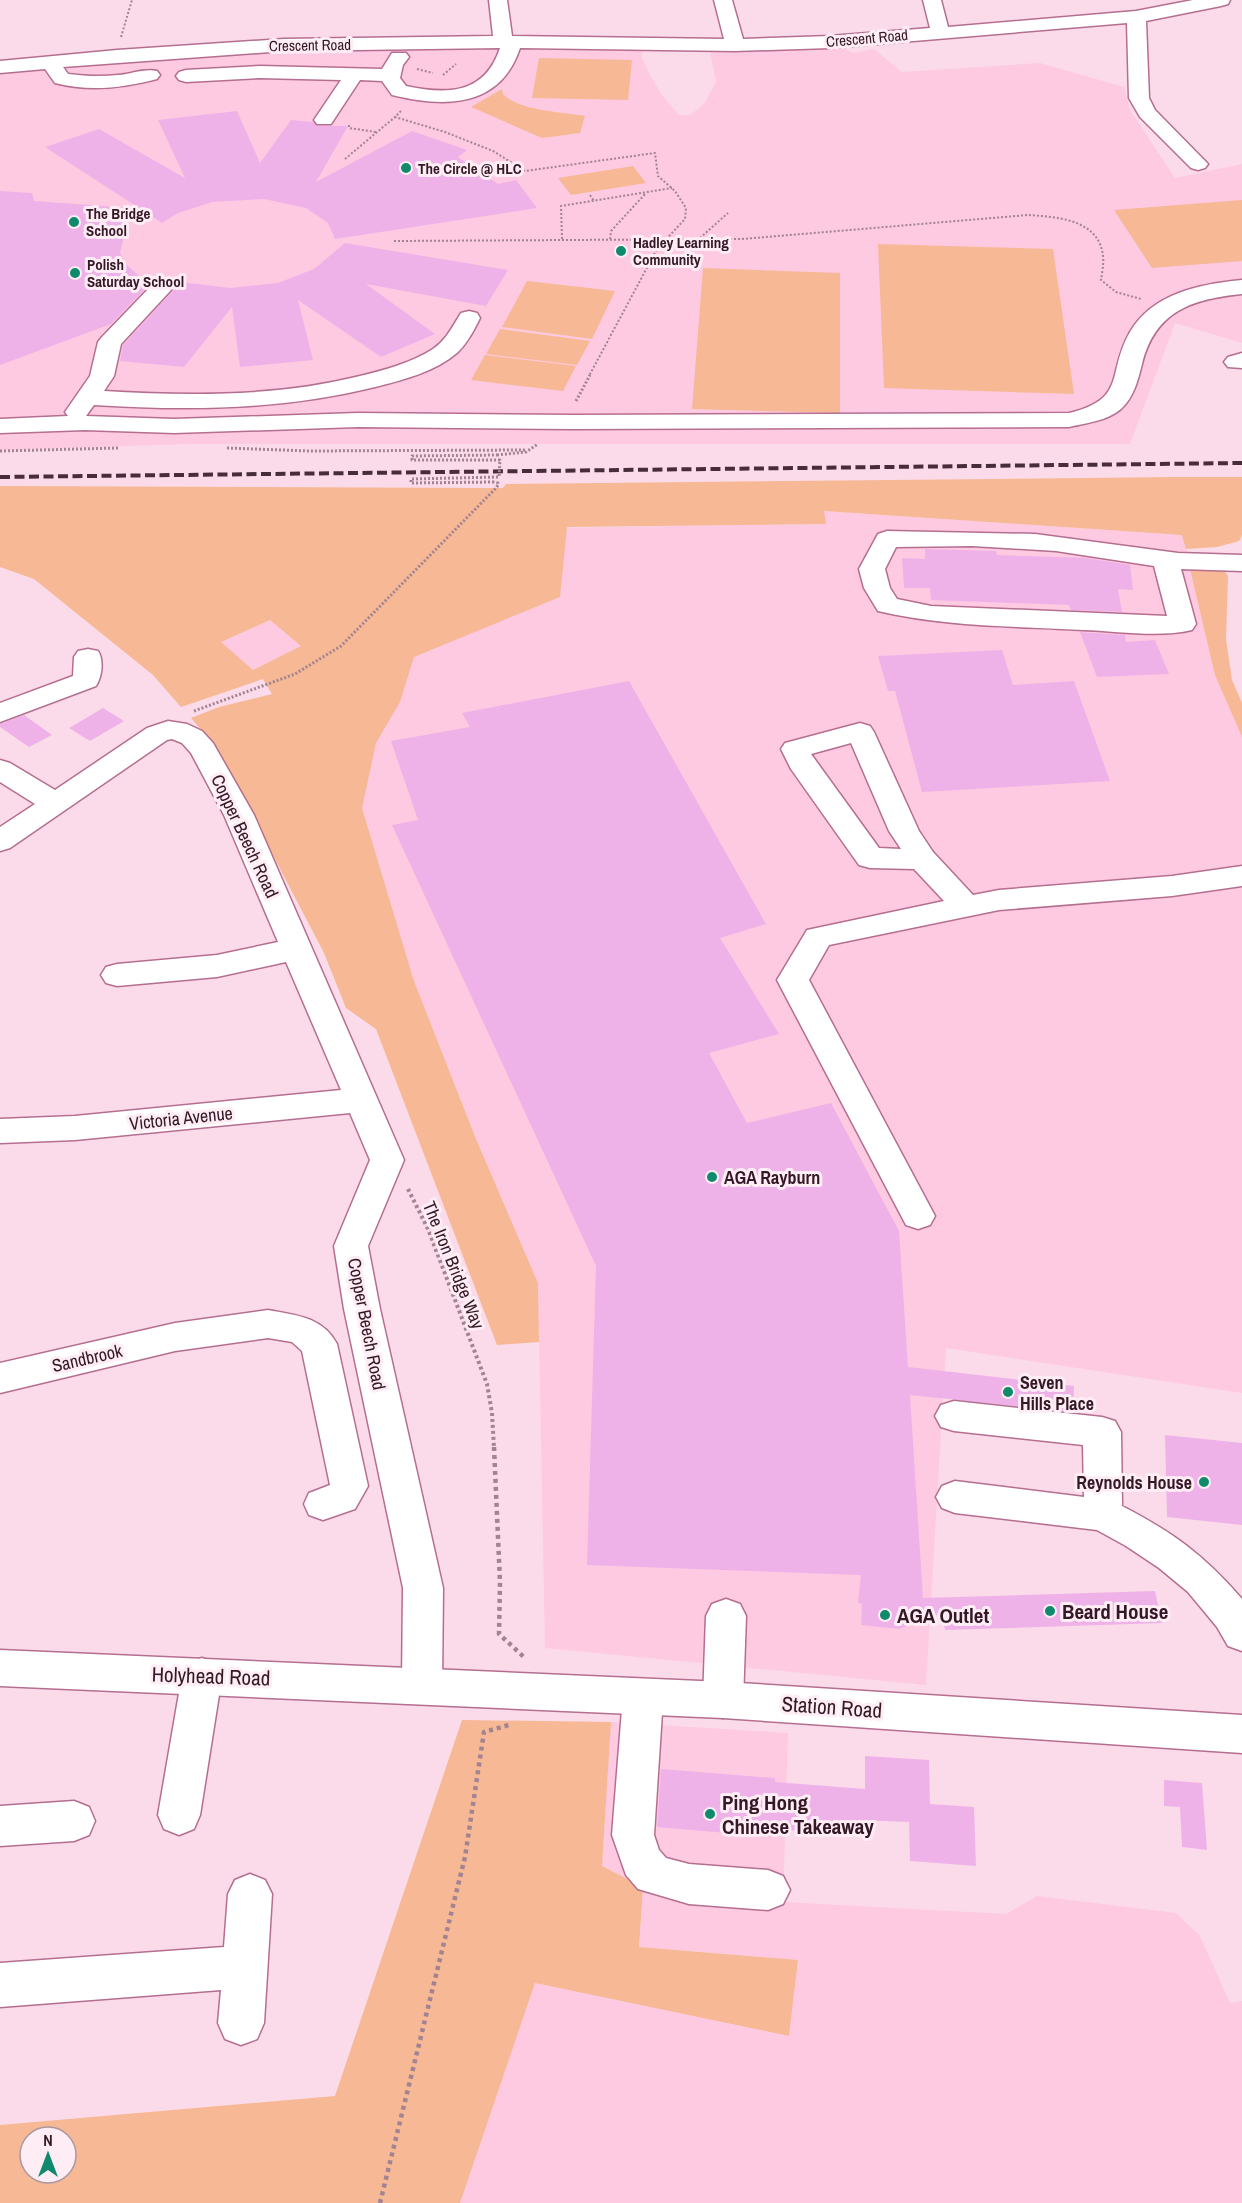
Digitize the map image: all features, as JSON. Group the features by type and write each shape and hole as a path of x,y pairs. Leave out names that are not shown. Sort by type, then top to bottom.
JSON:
{"street":[{"path":"393,43 403,52 393,65 390,75 399,91 450,105 480,90 496,78 509,57 498,0"},
{"path":"723,0 735,45"},
{"path":"932,0 940,32"},
{"name":"Crescent Road","path":"0,67 50,62 114,51 284,45 506,40 735,45 830,42 1136,17 1221,0"},
{"path":"1136,17 1139,98 1147,113 1206,163 1173,168"},
{"path":"50,62 62,79 90,84 133,80 150,75"},
{"path":"186,76 260,72 390,75"},
{"path":"324,120 355,73"},
{"path":"0,426 69,423 174,426 358,420 573,422 1069,420 1099,412 1119,397 1138,337 1165,307 1215,289 1242,287"},
{"path":"69,423 102,376 110,342 160,290"},
{"path":"1177,301 1207,310 1242,307"},
{"path":"88,396 193,402 271,399 364,383 406,371 430,360 457,339 469,318"},
{"path":"271,399 276,424"},
{"path":"1165,559 1183,624 1128,624 932,614 887,605 877,588 872,569 887,540 959,537 1054,543 1165,559 1242,563"},
{"path":"0,713 86,680 88,657"},
{"name":"Copper Beech Road","path":"0,841 157,734 168,730 183,732 192,737 203,749 239,815 387,1160 351,1246 362,1309 423,1588 422,1685"},
{"path":"922,859 870,858 801,764 795,748 860,732 904,831 922,859 967,907"},
{"path":"0,769 55,803"},
{"path":"918,1216 793,980 818,938 999,900 1172,885 1242,876"},
{"path":"117,975 217,966 296,950"},
{"name":"Victoria Avenue","path":"0,1131 75,1128 362,1100"},
{"name":"Sandbrook","path":"0,1378 175,1337 268,1324 302,1330 319,1344 349,1486 342,1498 323,1504"},
{"path":"954,1416 1102,1432 1103,1515"},
{"path":"955,1497 1103,1515 1140,1534 1173,1556 1202,1580 1238,1620"},
{"path":"723,1700 726,1616"},
{"name":"Holyhead Road","path":"0,1668 422,1685"},
{"path":"179,1815 202,1676"},
{"name":"Station Road","path":"422,1685 723,1700 1242,1734"},
{"path":"643,1697 633,1835 641,1862 653,1875 689,1884 768,1890"},
{"path":"0,1826 74,1821"},
{"path":"241,2023 250,1894"},
{"path":"18,1984 244,1967"}],"path":[{"path":"114,51 132,0"},
{"path":"415,69 443,75"},
{"path":"345,159 395,117"},
{"path":"349,125 349,128 377,132"},
{"path":"525,171 655,153 658,176 672,188 686,208 685,219 657,249 576,402 573,422"},
{"path":"562,239 561,206 672,188"},
{"path":"610,239 611,231 646,193"},
{"path":"590,195 594,201"},
{"path":"699,239 728,213"},
{"path":"394,241 699,239 799,235 1028,215 1063,218 1083,226 1096,237 1103,256 1101,280 1116,292 1146,301"},
{"path":"0,452 128,448"},
{"path":"219,448 309,451 529,450"},
{"path":"192,712 295,674 340,646 497,487 498,483 495,482 411,483 411,479 499,477 500,460 412,460 412,456 497,455"},
{"name":"The Iron Bridge Way","path":"385,1168 400,1173 428,1229 486,1384 492,1413 500,1582 499,1634"},
{"path":"380,2203 465,1857 484,1732"}],"shaded area":[{"name":"Hadley Learning Community","path":"501,48 643,51 641,56 650,75 661,94 679,115 690,115 704,104 716,82 710,52 845,49 853,53 874,49 902,72 1040,63 1124,87 1130,110 1175,178 1242,164 1242,343 1175,323 1130,444 187,444 0,450 0,73 90,64 285,51"},
{"path":"539,58 632,60 628,100 532,98"},
{"path":"502,89 503,94 519,104 585,116 580,133 542,138 471,107"},
{"path":"633,166 646,183 571,195 558,178"},
{"path":"1242,200 1242,261 1152,268 1114,210"},
{"path":"878,244 1053,249 1074,394 884,388"},
{"path":"703,268 840,273 840,413 692,409"},
{"path":"527,281 615,291 592,339 502,327"},
{"path":"500,329 590,341 577,365 486,354"},
{"path":"485,355 576,366 563,391 471,380"},
{"path":"1242,477 1242,535 1239,541 1217,547 1186,549 1182,535 824,511 826,524 567,527 560,597 414,657 400,702 376,743 362,808 414,981 476,1139 538,1283 539,1342 497,1345 376,1029 346,1008 324,953 217,748 191,718 219,707 272,694 263,679 181,707 153,675 34,579 0,567 0,486 503,488 506,484","holes":["270,620 301,646 253,670 221,642"]},
{"path":"823,511 1183,535 1215,675 1242,737 1242,1393 946,1348 926,1685 545,1648 538,1283 476,1139 414,981 362,808 358,649 463,529 826,524"},
{"path":"1190,569 1224,570 1228,576 1226,639 1232,680 1242,703 1242,737 1215,675"},
{"path":"270,620 302,646 253,670 220,642"},
{"path":"462,1720 611,1722 602,1866 643,1887 639,1947 798,1960 789,2036 535,1983 460,2203 0,2203 0,2125 335,2096"},
{"path":"611,1722 788,1733 783,1902 1006,1914 1037,1896 1176,1913 1200,1936 1230,2003 1242,2001 1242,2203 459,2203 535,1983 789,2036 798,1960 639,1947 643,1887 602,1866"}],"building":[{"path":"237,111 260,163 291,120 313,122 317,126 348,126 316,182 412,131 467,150 458,157 498,184 516,180 537,208 335,239 328,223 306,208 264,199 212,202 178,213 162,223 45,147 99,129 185,178 158,120"},
{"path":"0,191 32,193 34,201 131,208 120,253 127,265 149,285 111,324 0,365"},
{"path":"345,243 508,270 486,306 366,284 435,334 381,357 298,300 313,360 240,367 232,307 184,367 120,361 123,345 181,282 230,288 278,283 314,269"},
{"path":"925,549 996,551 997,555 1086,558 1130,565 1133,590 1118,589 1122,612 1071,610 1069,605 931,600 930,588 904,588 902,558 925,559"},
{"path":"1080,632 1125,635 1126,642 1155,640 1169,674 1097,677"},
{"path":"1002,650 1013,685 1074,681 1110,781 922,792 895,691 888,691 878,656"},
{"name":"AGA Rayburn","path":"629,681 766,924 720,938 779,1034 709,1053 747,1123 831,1103 899,1231 908,1367 1074,1386 1073,1412 910,1395 923,1598 1155,1591 1162,1623 945,1630 942,1613 899,1629 861,1625 862,1604 858,1603 861,1575 587,1565 596,1266 392,825 418,820 391,741 470,727 462,713"},
{"path":"103,708 124,721 90,741 69,728"},
{"path":"24,715 52,735 29,747 0,727 0,724"},
{"name":"Reynolds House","path":"1165,1435 1242,1443 1242,1525 1167,1517"},
{"path":"865,1756 929,1760 930,1804 974,1807 976,1866 910,1861 909,1822 859,1820 859,1835 773,1829 772,1837 657,1827 661,1769 775,1778 775,1782 865,1789"},
{"path":"1164,1780 1202,1783 1207,1850 1182,1847 1180,1807 1164,1806"}],"railway":[{"path":"0,477 1242,463"}],"place":[{"name":"The Circle @ HLC","path":"406,168"},
{"name":"The Bridge School","path":"74,222"},
{"name":"Hadley Learning Community","path":"621,251"},
{"name":"Polish Saturday School","path":"75,273"},
{"name":"AGA Rayburn","path":"712,1177"},
{"name":"Seven Hills Place","path":"1008,1392"},
{"name":"Reynolds House","path":"1204,1482"},
{"name":"Beard House","path":"1050,1611"},
{"name":"AGA Outlet","path":"885,1615"},
{"name":"Ping Hong Chinese Takeaway","path":"710,1814"}]}
